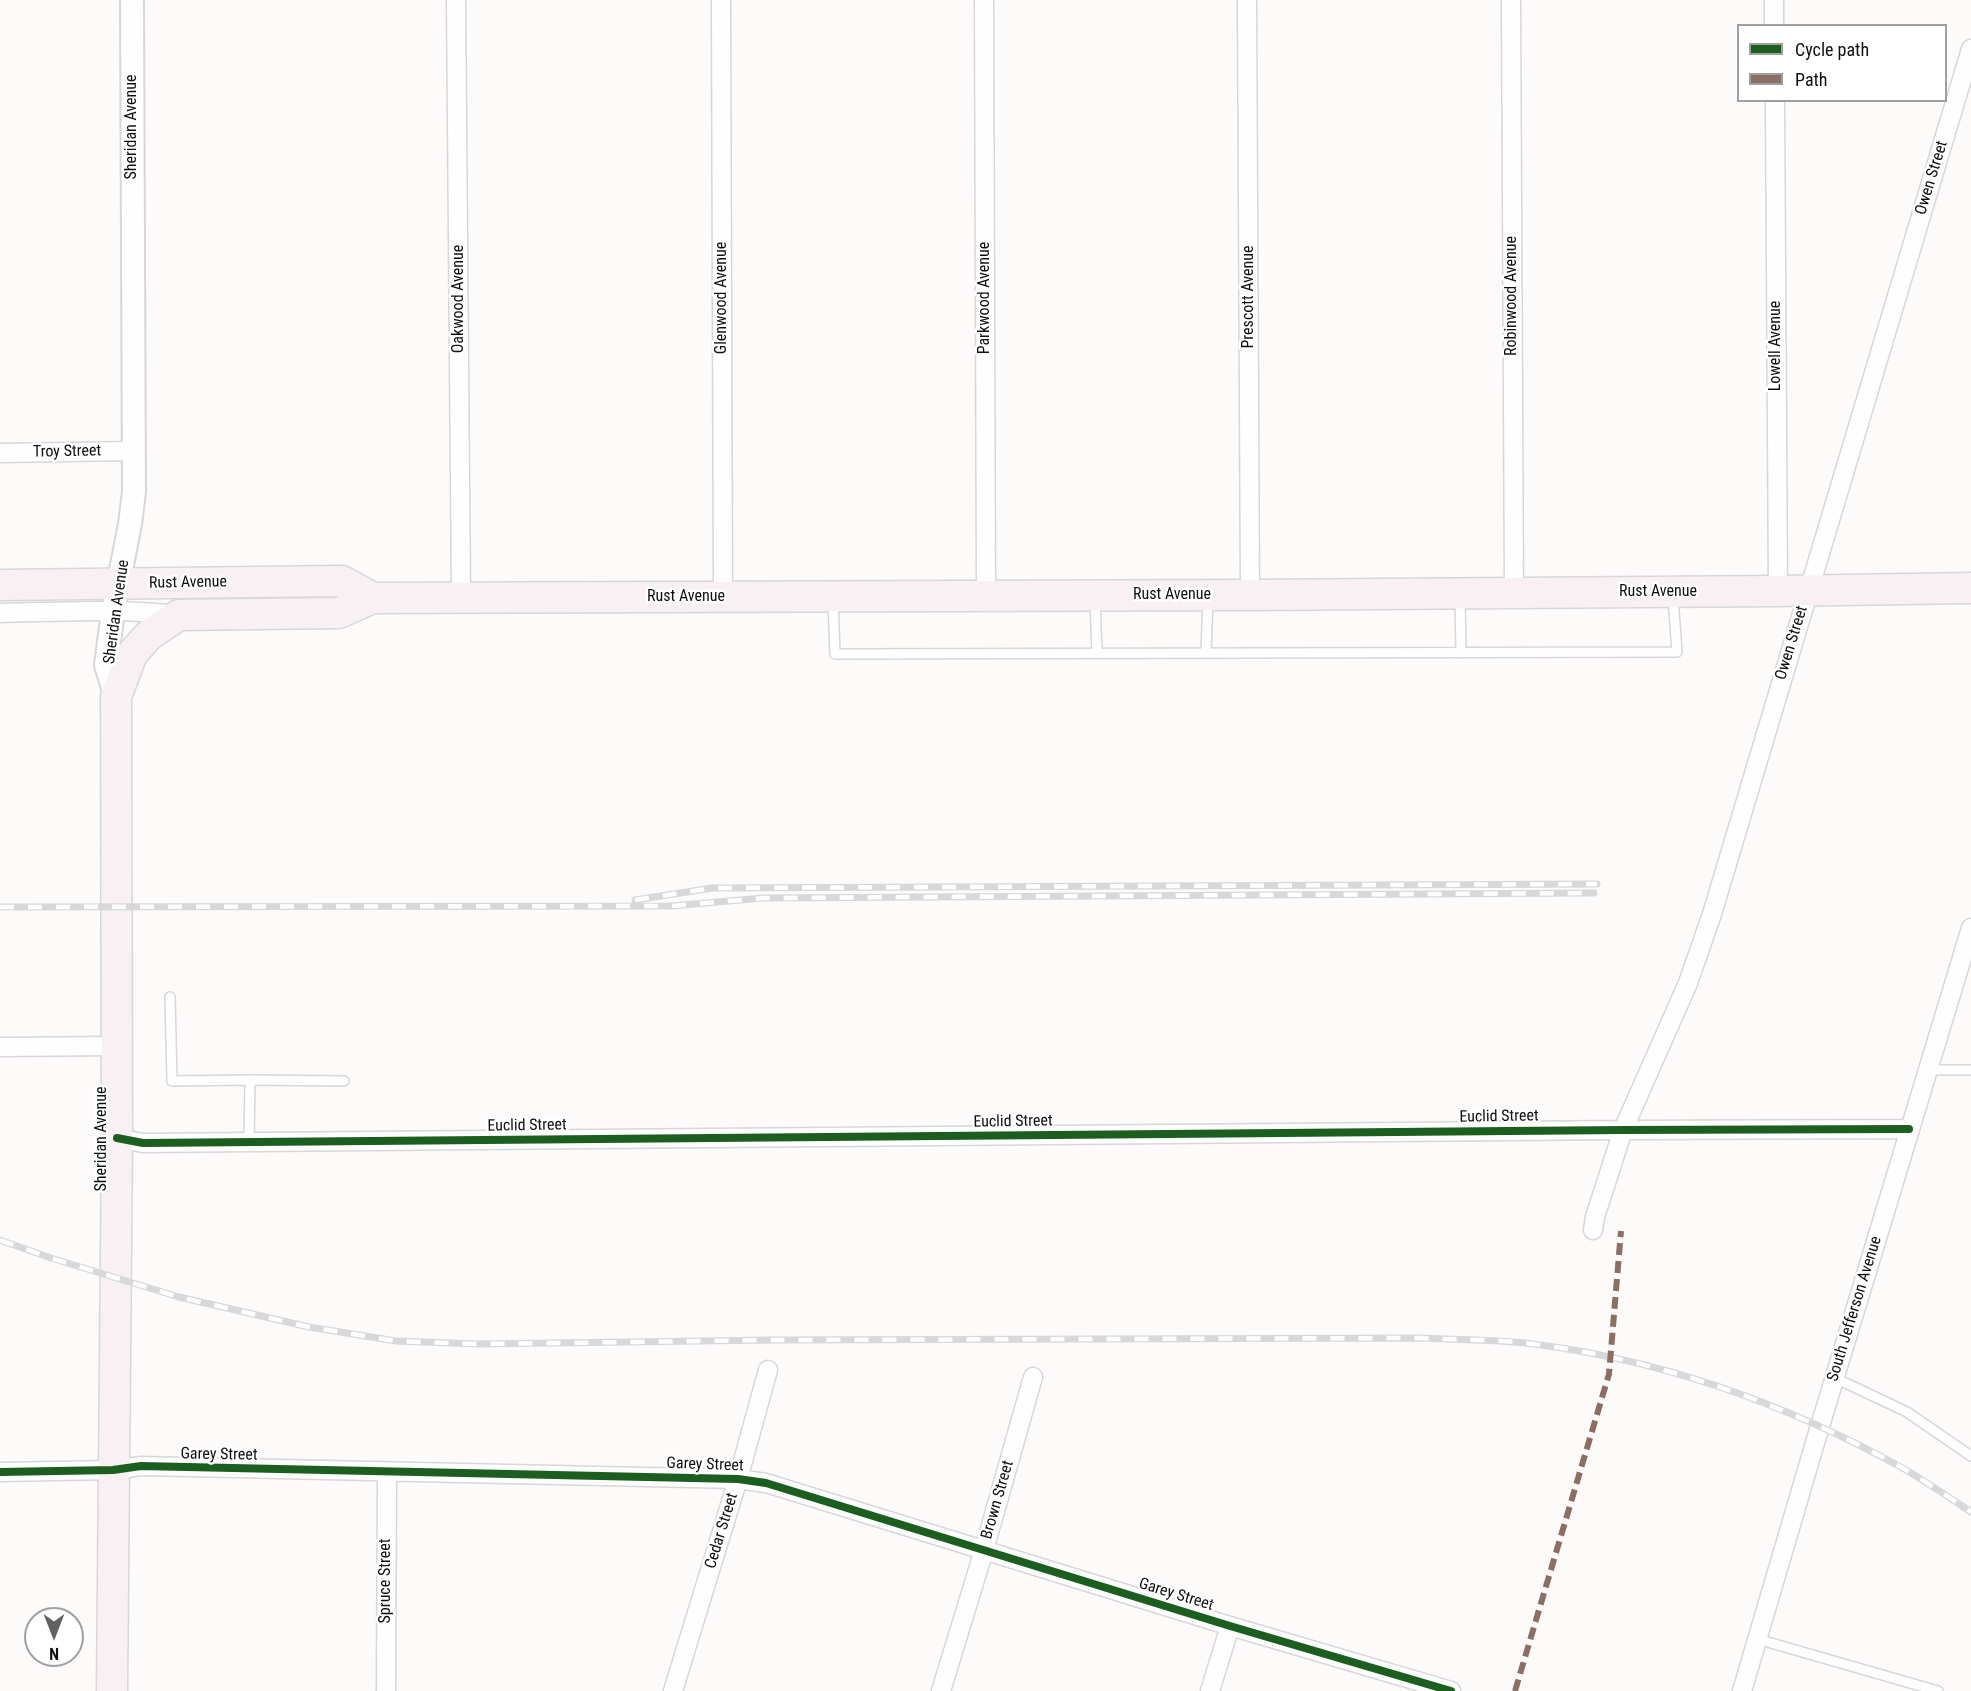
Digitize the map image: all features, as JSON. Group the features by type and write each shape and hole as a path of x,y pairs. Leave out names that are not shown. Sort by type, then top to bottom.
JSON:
{"highway":[{"name":"Rust Avenue","path":"0,585 116,597 342,581 373,598"},
{"name":"Rust Avenue","path":"179,615 339,613 373,598 1250,595 1971,588"},
{"path":"116,697 132,654 149,635 179,615"},
{"name":"Sheridan Avenue","path":"112,1691 117,1138 116,697"}],"street":[{"name":"Sheridan Avenue","path":"116,697 106,665 134,492 132,0"},
{"name":"Oakwood Avenue","path":"456,0 461,598"},
{"name":"Glenwood Avenue","path":"721,0 723,597"},
{"name":"Parkwood Avenue","path":"984,0 986,595"},
{"name":"Prescott Avenue","path":"1247,0 1250,595"},
{"name":"Robinwood Avenue","path":"1511,0 1514,592"},
{"path":"1774,0 1774,24"},
{"name":"Owen Street","path":"1593,1230 1595,1217 1623,1130 1692,973 1712,914 1971,49"},
{"name":"Lowell Avenue","path":"1775,102 1778,591"},
{"name":"Troy Street","path":"0,453 134,451"},
{"name":"Rust Avenue","path":"0,613 116,597 147,612 179,615"},
{"name":"South Jefferson Avenue","path":"1742,1691 1971,928"},
{"path":"0,1047 116,1047"},
{"name":"Euclid Street","path":"117,1138 142,1143 1910,1129"},
{"name":"Cedar Street","path":"673,1691 738,1479 768,1370"},
{"name":"Brown Street","path":"941,1691 1034,1377"},
{"name":"Garey Street","path":"0,1472 113,1470 141,1466 738,1479 770,1483 1230,1626 1451,1691"},
{"name":"Spruce Street","path":"386,1691 387,1472"},
{"path":"1210,1691 1230,1626"}],"lane":[{"path":"833,596 835,654 1677,652 1672,592"},
{"path":"1460,593 1461,653"},
{"path":"1095,594 1097,653"},
{"path":"1206,653 1208,595"},
{"path":"171,997 172,1081 344,1081"},
{"path":"1928,1070 1971,1070"},
{"path":"249,1142 250,1080"},
{"path":"1835,1378 1907,1412 1971,1456"},
{"path":"1757,1639 1938,1691"}],"railway":[{"path":"635,900 712,888 1597,884"},
{"path":"0,907 671,906 764,898 1594,893"},
{"path":"0,1240 179,1297 309,1327 396,1341 478,1344 775,1340 1420,1338 1525,1343 1625,1360 1674,1373 1769,1405 1861,1446 1906,1470 1971,1512"}],"marked path":[{"path":"1515,1691 1609,1374 1621,1231"}],"cycle path":[{"path":"117,1138 143,1143 1909,1129"},
{"path":"0,1472 113,1470 141,1466 738,1479 766,1483 1230,1626 1451,1691"}]}
